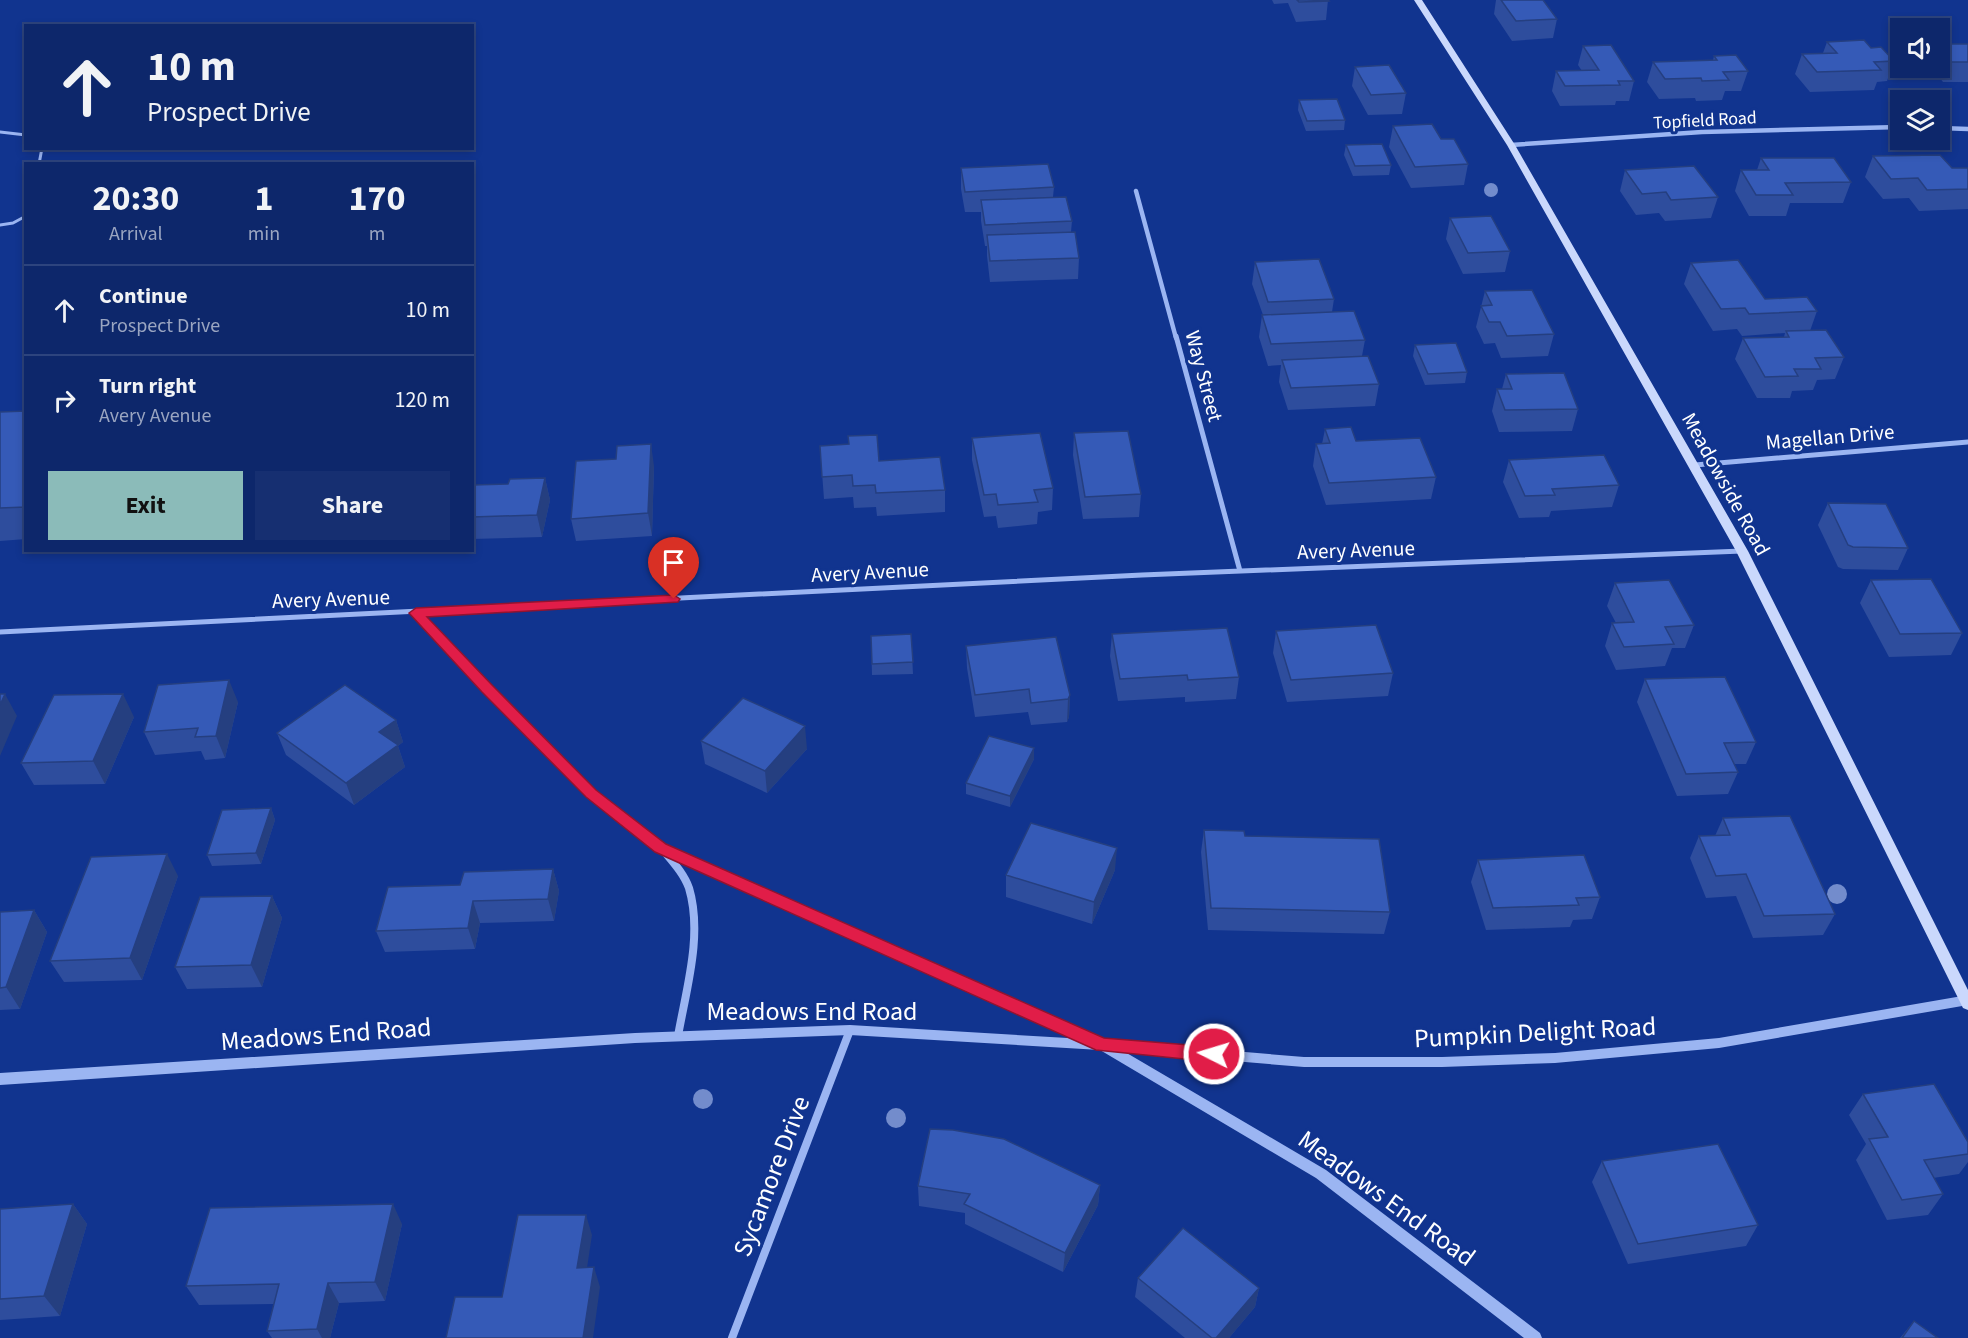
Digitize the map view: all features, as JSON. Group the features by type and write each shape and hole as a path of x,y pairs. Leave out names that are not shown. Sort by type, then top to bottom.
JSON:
{"main road":[{"name":"Meadowside Road","path":"1418,0 1511,145 1695,465 1742,551 1967,1001"}],"street":[{"name":"Topfield Road","path":"1511,145 1702,132 1890,127"},
{"path":"1950,128 1968,129"},
{"name":"Way Street","path":"1136,191 1240,571"},
{"name":"Magellan Drive","path":"1695,465 1968,442"},
{"name":"Avery Avenue","path":"0,632 1240,571 1742,551"},
{"path":"416,613 591,794 660,848 677,867 688,888 694,914 678,1036"},
{"path":"660,848 1102,1045"},
{"name":"Pumpkin Delight Road","path":"1102,1045 1304,1062 1442,1062 1555,1058 1719,1043 1967,1001"},
{"name":"Meadows End Road","path":"0,1079 678,1036 850,1030 1102,1045 1321,1174 1535,1338"},
{"name":"Sycamore Drive","path":"732,1338 850,1030"}],"lane":[{"path":"0,132 24,135"},
{"path":"0,225 13,223 24,217"}],"building":[{"path":"1297,0 1328,0 1329,1 1299,2"},
{"path":"1501,0 1543,0 1557,19 1516,21"},
{"path":"1864,40 1871,48 1881,47 1890,57 1890,61 1874,62 1881,70 1817,72 1802,54 1837,53 1827,42"},
{"path":"1950,44 1968,44 1968,62 1951,62"},
{"path":"1611,45 1634,81 1618,81 1620,85 1565,86 1556,71 1599,70 1583,46"},
{"path":"1736,55 1748,71 1723,72 1729,80 1665,79 1653,62 1717,60 1714,56"},
{"path":"1389,65 1406,93 1371,95 1355,67"},
{"path":"1337,99 1345,120 1307,121 1299,100"},
{"path":"1432,124 1441,139 1454,139 1468,164 1415,167 1393,126"},
{"path":"1382,144 1391,165 1355,166 1346,145"},
{"path":"1940,155 1952,168 1968,168 1968,189 1927,190 1918,178 1891,179 1873,156"},
{"path":"1761,158 1834,158 1851,182 1785,183 1793,195 1756,195 1741,170 1769,170"},
{"path":"1048,164 1054,187 965,192 961,168"},
{"path":"1694,166 1718,197 1671,200 1666,192 1642,194 1625,170"},
{"path":"1066,197 1072,221 985,225 981,200"},
{"path":"1491,216 1510,251 1468,253 1450,218"},
{"path":"1075,232 1079,258 990,261 987,235"},
{"path":"1319,259 1334,299 1268,302 1255,262"},
{"path":"1738,260 1765,299 1807,297 1817,311 1749,314 1745,308 1721,309 1691,263"},
{"path":"1532,290 1554,334 1507,336 1500,322 1489,322 1481,306 1492,305 1485,291"},
{"path":"1354,311 1365,340 1271,344 1262,315"},
{"path":"1826,330 1844,357 1815,358 1821,369 1794,369 1798,376 1765,377 1743,338 1789,337 1786,331"},
{"path":"1456,343 1467,372 1428,374 1415,345"},
{"path":"1368,356 1379,384 1291,388 1282,360"},
{"path":"1564,373 1578,409 1505,410 1497,389 1512,389 1506,374"},
{"path":"24,411 24,507 0,508 0,412"},
{"path":"1351,427 1356,441 1420,438 1436,477 1329,483 1316,444 1330,443 1325,429"},
{"path":"1128,431 1141,494 1085,497 1074,433"},
{"path":"1040,433 1053,488 1034,490 1038,502 998,505 996,494 984,495 972,438"},
{"path":"877,435 879,461 940,457 945,490 876,493 875,485 853,486 852,475 822,477 820,446 849,444 848,436"},
{"path":"651,444 648,513 571,519 576,461 616,459 617,446"},
{"path":"1604,455 1619,485 1552,489 1555,495 1525,496 1509,460"},
{"path":"545,478 537,515 474,517 474,485 508,484 510,479"},
{"path":"1828,503 1886,504 1908,548 1848,545"},
{"path":"1931,579 1962,633 1900,634 1871,580"},
{"path":"1669,580 1694,625 1665,627 1674,644 1624,647 1612,623 1634,622 1615,583"},
{"path":"1376,625 1393,673 1291,680 1276,631"},
{"path":"1227,628 1239,677 1188,680 1187,675 1120,679 1112,634"},
{"path":"911,634 913,662 872,664 871,636"},
{"path":"1056,637 1070,695 1068,699 1031,703 1029,689 975,695 966,646"},
{"path":"1725,677 1756,742 1724,743 1738,772 1686,774 1645,679"},
{"path":"229,680 216,736 195,737 198,728 144,732 158,685"},
{"path":"345,685 396,720 379,732 398,745 346,783 277,733"},
{"path":"0,694 5,694 0,705"},
{"path":"123,694 93,761 21,763 54,695"},
{"path":"743,698 805,726 765,771 701,741"},
{"path":"989,736 1034,748 1010,796 966,783"},
{"path":"271,808 256,853 207,855 222,810"},
{"path":"1790,816 1835,914 1764,916 1746,874 1716,876 1699,836 1730,835 1723,818"},
{"path":"1031,823 1117,848 1094,902 1006,875"},
{"path":"1204,830 1244,831 1245,836 1379,839 1390,912 1211,908"},
{"path":"167,854 130,958 50,961 91,857"},
{"path":"1584,855 1600,897 1576,898 1579,905 1493,908 1478,860"},
{"path":"553,869 548,899 473,901 468,928 376,931 388,887 460,885 464,872"},
{"path":"272,896 251,965 175,967 200,897"},
{"path":"34,910 6,987 0,988 0,912"},
{"path":"1934,1084 1968,1142 1968,1154 1924,1160 1943,1194 1902,1200 1869,1139 1888,1137 1863,1094"},
{"path":"930,1129 953,1130 1004,1139 1100,1185 1065,1253 964,1204 970,1194 918,1186"},
{"path":"1718,1144 1758,1225 1638,1244 1602,1161"},
{"path":"73,1204 44,1296 0,1299 0,1209"},
{"path":"393,1204 375,1282 328,1283 317,1329 267,1331 279,1284 186,1286 210,1208"},
{"path":"518,1215 586,1215 577,1268 594,1267 583,1338 446,1338 455,1297 502,1297"},
{"path":"1183,1228 1259,1288 1216,1338 1212,1338 1138,1278"},
{"path":"1914,1321 1938,1338 1902,1338"}],"route":[{"path":"674,599 416,613 591,794 660,848 1102,1045 1214,1054"}]}
